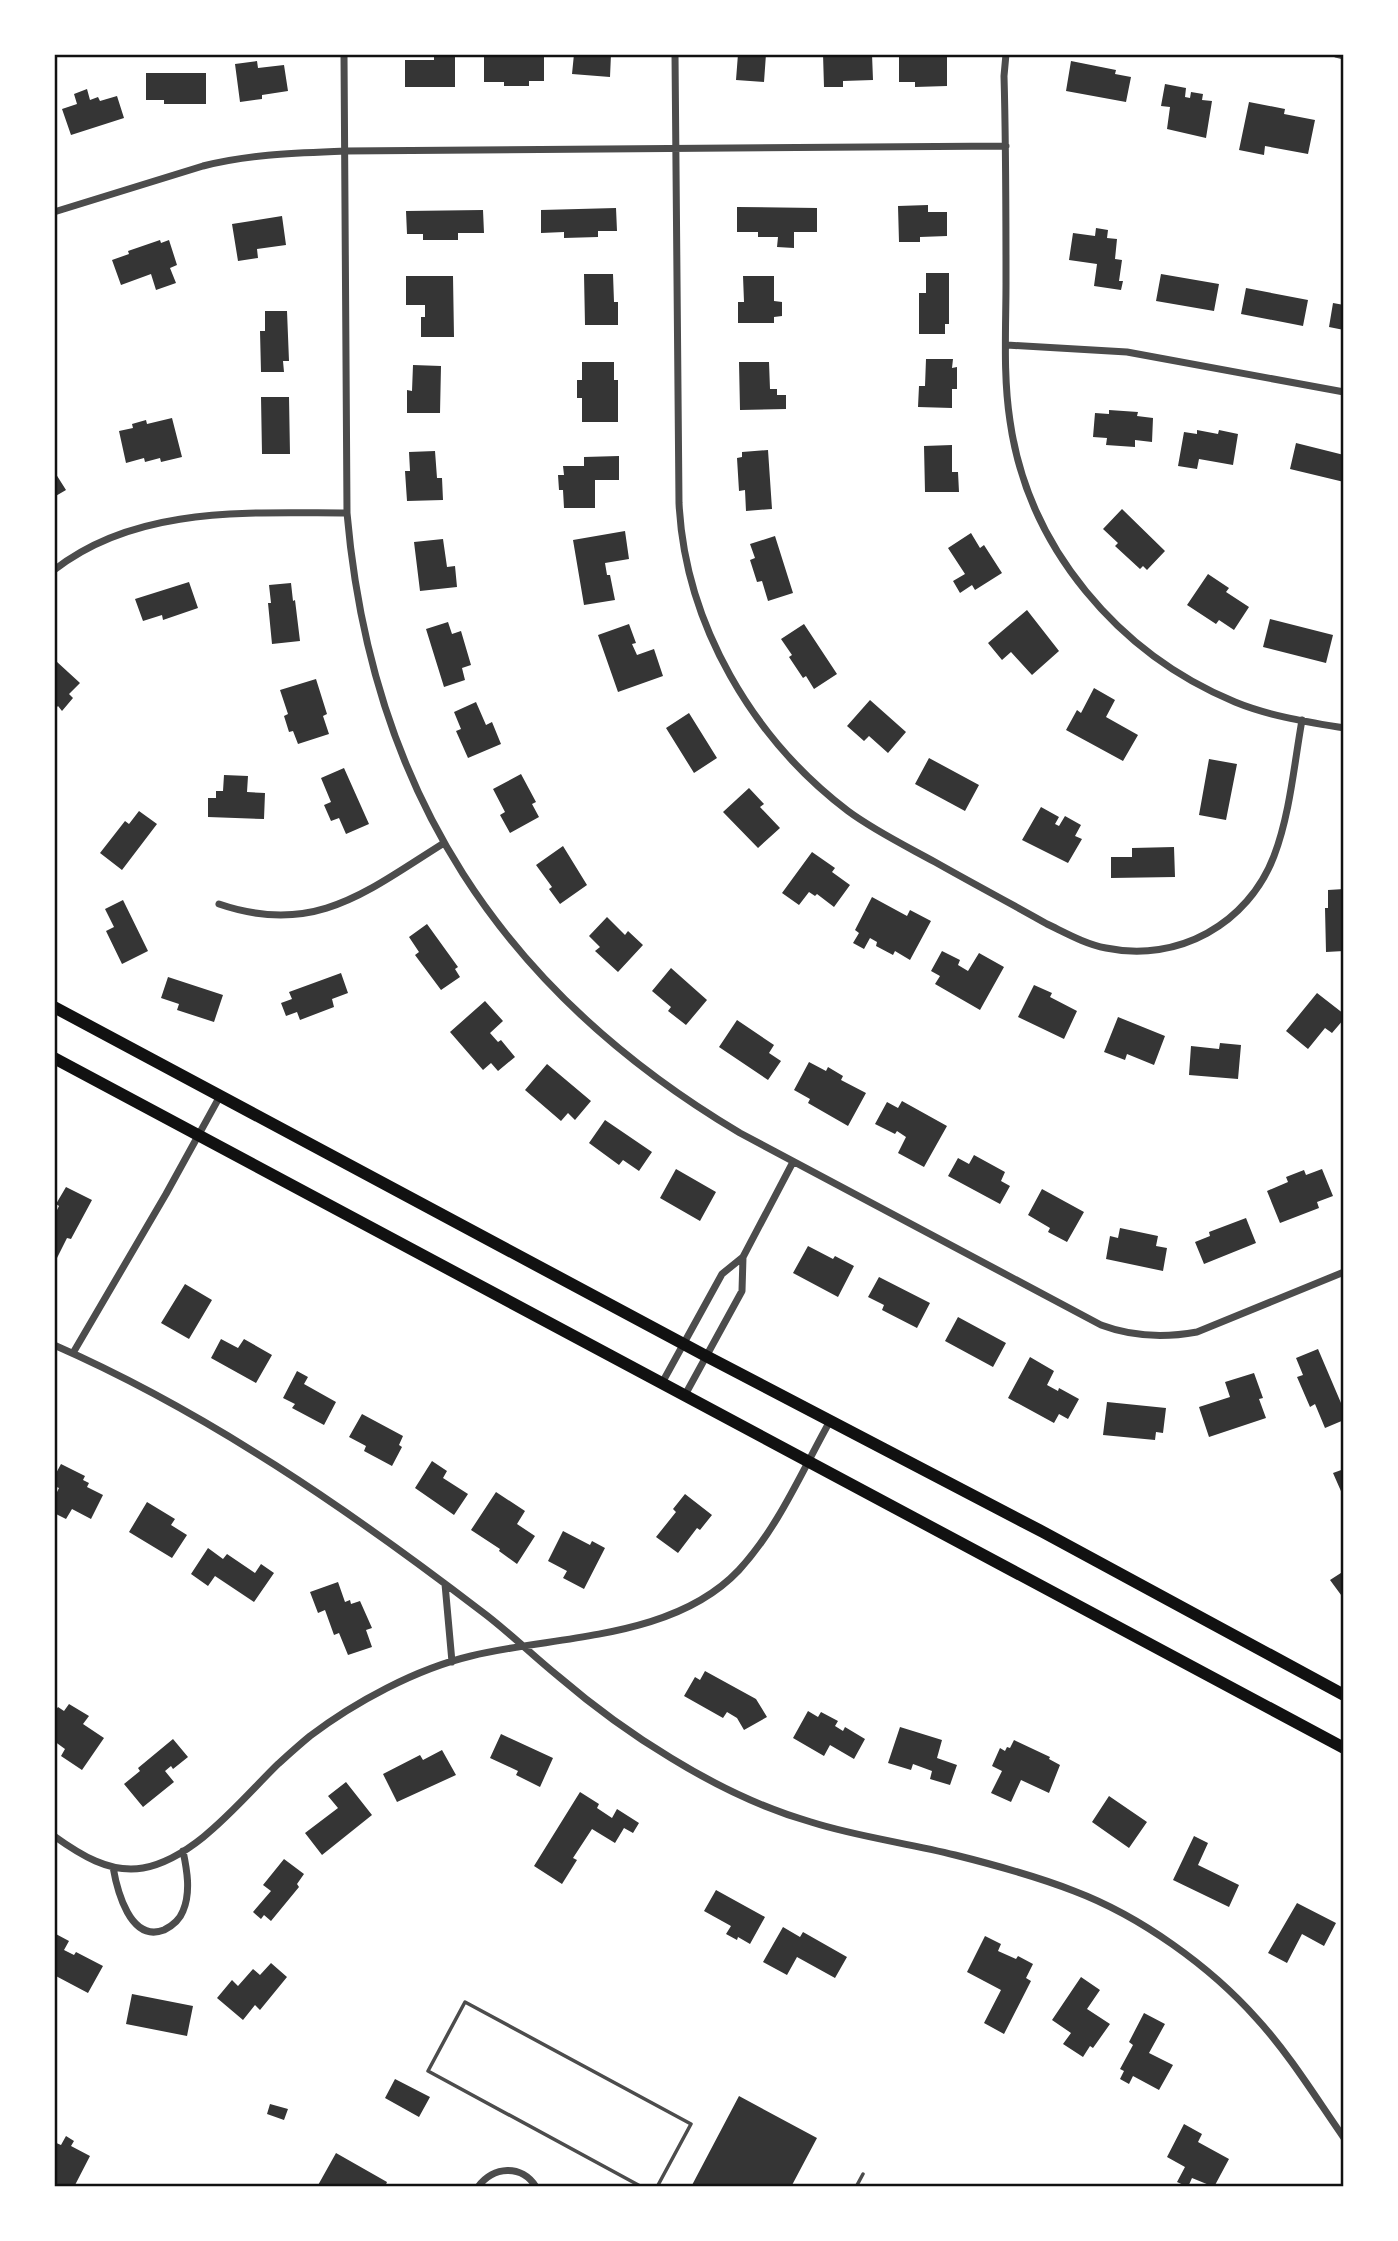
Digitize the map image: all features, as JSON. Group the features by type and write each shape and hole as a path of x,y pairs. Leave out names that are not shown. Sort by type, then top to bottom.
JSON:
{"highway":[{"path":"54,1007 706,1356 1044,1532 1344,1695"},
{"path":"54,1058 1344,1748"}],"street":[{"path":"344,54 347,513 355,584 367,647 400,751 444,843 491,915 527,961 568,1005 607,1041 653,1078 696,1107 793,1162 1082,1317 1108,1328 1131,1334 1161,1336 1197,1332 1344,1272"},
{"path":"675,54 679,503 687,562 712,638 743,697 778,745 826,793 883,834 1072,936 1105,948 1127,951 1166,949 1220,927 1253,896 1264,878 1280,838 1302,720"},
{"path":"1006,54 1004,76 1010,422 1022,472 1036,511 1077,580 1094,602 1133,641 1180,675 1239,703 1344,728"},
{"path":"1336,54 1344,56"},
{"path":"54,212 224,160 277,153 1006,146"},
{"path":"1007,345 1127,352 1344,392"},
{"path":"54,570 123,533 183,518 228,514 347,513"},
{"path":"219,904 264,915 298,916 323,911 357,897 444,843"},
{"path":"73,1353 220,1095"},
{"path":"662,1383 722,1274 743,1257 793,1162"},
{"path":"685,1395 742,1291 743,1257"},
{"path":"54,1345 147,1389 225,1434 331,1504 445,1584 638,1737 691,1770 757,1803 814,1823 952,1855 1056,1885 1102,1903 1153,1933 1193,1961 1235,1996 1259,2021 1344,2138"},
{"path":"54,1836 79,1854 113,1867 142,1868 183,1851 210,1830 278,1764 328,1723 382,1691 452,1662 480,1654 639,1625 677,1612 711,1594 738,1571 760,1543 830,1421"},
{"path":"445,1584 452,1662"},
{"path":"113,1867 121,1901 132,1919 145,1929 163,1930 172,1926 183,1910 187,1888 183,1851"},
{"path":"478,2187 489,2175 512,2170 527,2176 537,2187"}],"lane":[{"path":"642,2187 428,2071 465,2002 691,2124 657,2187"},
{"path":"856,2187 863,2174"}],"building":[{"path":"434,54 455,54 455,87 405,87 405,60 434,60"},
{"path":"574,54 611,54 610,77 572,74"},
{"path":"738,54 766,54 764,82 736,80"},
{"path":"823,54 872,54 873,80 843,81 843,87 824,87"},
{"path":"899,54 947,54 947,86 915,87 915,82 899,82"},
{"path":"484,56 544,56 544,81 529,81 529,86 504,86 504,82 484,82"},
{"path":"257,61 258,68 284,65 288,91 240,102 235,64"},
{"path":"1071,61 1116,70 1115,74 1131,77 1126,102 1066,91"},
{"path":"146,73 206,73 206,104 164,104 164,100 146,100"},
{"path":"1165,84 1186,88 1185,97 1190,98 1191,92 1203,94 1202,100 1212,101 1206,138 1167,129 1170,107 1161,106"},
{"path":"87,89 90,100 98,97 100,101 117,96 124,118 71,135 62,109 77,104 74,94"},
{"path":"1249,102 1285,109 1284,114 1315,120 1308,154 1265,146 1264,155 1239,150"},
{"path":"928,205 928,212 947,212 947,236 920,237 920,242 899,242 898,206"},
{"path":"737,207 817,208 817,232 794,232 794,248 777,247 778,237 758,237 758,232 737,232"},
{"path":"616,208 617,231 598,231 598,237 564,238 564,232 541,233 541,210"},
{"path":"483,210 484,233 458,233 458,240 423,240 423,234 407,234 406,211"},
{"path":"282,216 286,245 257,249 258,258 238,261 232,224"},
{"path":"1096,228 1108,230 1107,238 1117,239 1115,259 1122,260 1119,281 1123,281 1121,290 1094,286 1097,264 1069,260 1073,233 1095,236"},
{"path":"160,240 161,243 169,240 177,265 170,268 176,283 156,290 151,274 121,285 112,260 129,254 128,251"},
{"path":"926,273 949,273 949,324 945,324 945,334 919,334 919,293 926,293"},
{"path":"584,274 613,274 614,302 618,302 618,325 585,325"},
{"path":"1161,274 1219,284 1214,311 1156,301"},
{"path":"406,276 453,276 454,337 421,337 421,317 425,317 425,305 406,305"},
{"path":"743,276 774,276 774,301 782,302 782,316 774,317 774,323 738,323 738,302 744,302"},
{"path":"1246,288 1308,300 1303,326 1241,314"},
{"path":"1333,303 1344,305 1344,330 1329,327"},
{"path":"265,311 287,311 289,361 283,361 284,372 261,372 260,331 265,331"},
{"path":"926,359 953,359 952,368 957,367 957,389 952,389 952,408 918,407 919,386 925,386"},
{"path":"582,362 614,362 614,380 618,380 618,422 582,422 582,398 577,398 577,380 582,380"},
{"path":"739,362 769,362 770,389 777,389 777,395 786,395 786,409 740,410"},
{"path":"413,365 441,366 440,413 407,413 407,390 412,391"},
{"path":"261,397 289,397 290,454 262,454"},
{"path":"1109,410 1138,412 1137,416 1153,418 1152,442 1135,440 1135,447 1106,445 1107,438 1093,437 1095,413 1109,414"},
{"path":"172,418 182,457 161,462 160,458 145,462 144,458 126,463 119,431 133,428 132,424 146,420 147,424"},
{"path":"1197,430 1218,434 1219,430 1238,434 1233,465 1199,459 1197,469 1178,466 1184,432 1197,434"},
{"path":"1296,443 1344,455 1344,482 1290,469"},
{"path":"952,445 952,472 958,472 959,492 925,492 924,446"},
{"path":"768,450 772,509 746,511 745,490 739,491 737,458 742,457 742,452"},
{"path":"435,451 437,478 442,478 443,500 407,501 405,471 410,471 409,452"},
{"path":"619,456 619,480 595,480 595,508 564,508 563,490 559,490 558,475 564,475 563,466 584,466 584,457"},
{"path":"54,471 66,490 54,497"},
{"path":"1122,509 1165,551 1147,570 1143,566 1140,569 1115,546 1118,543 1103,529"},
{"path":"625,531 629,559 605,563 615,600 584,605 573,540"},
{"path":"971,533 980,548 984,545 1002,573 975,590 972,585 960,593 953,581 965,574 948,548"},
{"path":"775,536 793,593 768,601 762,581 757,582 750,560 755,558 750,544"},
{"path":"443,539 447,567 455,566 457,587 420,591 414,542"},
{"path":"1208,574 1229,588 1226,592 1249,607 1234,630 1219,620 1216,624 1187,605"},
{"path":"189,582 198,608 163,620 162,615 143,621 135,599"},
{"path":"291,583 300,641 272,644 269,585"},
{"path":"1027,610 1059,651 1032,675 1011,652 1002,660 988,643"},
{"path":"1270,619 1333,635 1326,663 1263,647"},
{"path":"448,622 452,634 461,631 471,665 462,668 465,680 444,687 426,629"},
{"path":"629,624 637,655 654,649 663,676 618,692 598,635"},
{"path":"804,624 837,674 814,689 789,657 792,655 781,639"},
{"path":"56,661 80,683 69,694 73,698 62,711 58,706 54,710"},
{"path":"316,679 327,714 323,716 329,734 298,744 293,731 289,732 284,716 288,714 280,690"},
{"path":"1094,688 1115,700 1106,717 1138,735 1123,761 1066,730 1077,710 1081,713"},
{"path":"870,700 906,732 888,753 869,736 864,741 847,726"},
{"path":"476,702 486,725 492,722 501,744 468,758 456,731 461,729 454,712"},
{"path":"689,713 717,758 694,773 666,728"},
{"path":"929,758 979,785 965,811 915,784"},
{"path":"1209,759 1237,764 1226,820 1199,815"},
{"path":"344,768 369,824 346,834 339,818 331,821 324,805 331,802 321,778"},
{"path":"521,774 536,802 532,804 539,817 510,833 500,815 505,812 493,789"},
{"path":"224,775 248,776 247,792 265,793 264,819 208,817 208,798 216,798 216,791 223,791"},
{"path":"749,788 764,804 760,807 780,828 758,848 723,812"},
{"path":"1041,807 1059,817 1055,824 1059,826 1065,816 1081,825 1075,836 1082,839 1068,863 1022,840"},
{"path":"139,811 157,824 122,870 100,853 125,821 129,824"},
{"path":"563,846 587,885 560,904 536,865"},
{"path":"1174,847 1175,877 1111,878 1111,857 1132,857 1132,848"},
{"path":"812,852 835,868 832,872 850,885 834,907 817,894 815,896 809,892 799,905 782,893"},
{"path":"1344,889 1344,951 1326,952 1325,908 1328,908 1328,890"},
{"path":"872,897 907,916 910,910 931,921 910,960 895,951 893,955 876,946 877,942 870,938 864,949 853,943 859,933 855,930"},
{"path":"123,900 148,951 122,964 106,931 114,927 105,909"},
{"path":"607,917 625,935 628,931 643,945 618,972 595,951 600,947 589,936"},
{"path":"427,924 458,967 455,969 460,977 441,990 415,955 419,952 409,937"},
{"path":"942,951 960,960 958,965 968,971 979,953 1004,967 980,1010 935,984 940,976 931,971"},
{"path":"671,968 707,1000 686,1025 668,1011 671,1007 652,991"},
{"path":"341,973 348,993 332,999 334,1007 300,1020 297,1012 286,1016 281,1003 292,999 289,992"},
{"path":"168,977 223,995 214,1022 177,1010 179,1004 161,998"},
{"path":"1034,985 1052,993 1050,997 1077,1011 1064,1039 1018,1017"},
{"path":"1317,993 1344,1014 1344,1019 1332,1033 1325,1028 1308,1049 1286,1031"},
{"path":"485,1001 503,1021 490,1033 498,1042 501,1040 515,1057 498,1071 491,1063 483,1070 450,1032"},
{"path":"1118,1017 1165,1036 1154,1065 1127,1054 1125,1060 1104,1052"},
{"path":"737,1020 774,1045 769,1053 781,1061 768,1080 719,1047"},
{"path":"1220,1043 1241,1045 1238,1079 1189,1075 1191,1046 1219,1049"},
{"path":"809,1062 826,1071 828,1067 843,1076 841,1080 866,1093 848,1126 808,1103 810,1099 794,1090"},
{"path":"547,1064 591,1101 575,1120 568,1113 561,1121 525,1090"},
{"path":"902,1101 947,1126 924,1167 898,1153 906,1137 875,1124 887,1102 898,1108"},
{"path":"605,1120 652,1152 639,1171 623,1160 619,1165 589,1143"},
{"path":"974,1155 1005,1172 1001,1181 1010,1186 1000,1204 948,1176 958,1158 969,1164"},
{"path":"676,1169 716,1192 700,1221 660,1198"},
{"path":"1322,1169 1333,1196 1317,1202 1319,1208 1280,1223 1267,1191 1288,1182 1286,1177 1304,1170 1306,1175"},
{"path":"66,1187 92,1200 71,1239 67,1238 57,1258 54,1257 54,1216 59,1206 56,1204"},
{"path":"1042,1189 1084,1212 1067,1242 1048,1232 1050,1228 1028,1215"},
{"path":"1246,1218 1256,1243 1204,1264 1195,1242 1210,1236 1209,1232"},
{"path":"1120,1228 1158,1236 1156,1246 1167,1248 1163,1271 1106,1259 1110,1236 1118,1238"},
{"path":"808,1246 854,1266 838,1297 793,1273"},
{"path":"879,1277 930,1303 917,1328 882,1310 884,1305 868,1297"},
{"path":"185,1284 212,1300 189,1339 161,1323"},
{"path":"958,1317 1006,1343 993,1367 945,1341"},
{"path":"221,1339 238,1348 244,1339 272,1355 256,1383 211,1358"},
{"path":"1318,1349 1344,1410 1344,1420 1325,1428 1315,1404 1310,1407 1297,1377 1303,1375 1296,1358"},
{"path":"1030,1357 1054,1371 1047,1385 1079,1399 1068,1419 1059,1414 1054,1423 1008,1398"},
{"path":"297,1371 308,1377 304,1384 336,1402 324,1425 292,1408 295,1404 283,1398"},
{"path":"1254,1373 1263,1398 1259,1399 1266,1418 1209,1437 1199,1407 1230,1397 1225,1382"},
{"path":"1107,1402 1166,1408 1163,1433 1156,1432 1155,1440 1103,1435"},
{"path":"362,1414 403,1436 399,1445 402,1447 392,1466 364,1451 366,1446 349,1437"},
{"path":"432,1461 447,1471 443,1478 468,1494 454,1515 415,1488"},
{"path":"61,1464 85,1476 83,1480 89,1483 87,1487 103,1495 91,1519 72,1509 66,1519 54,1513 54,1498 59,1488 54,1486 54,1477"},
{"path":"1344,1469 1344,1498 1333,1473"},
{"path":"496,1492 525,1511 517,1524 535,1536 517,1564 471,1530"},
{"path":"685,1494 712,1515 700,1530 697,1528 678,1553 656,1537 676,1512 673,1509"},
{"path":"147,1502 175,1519 171,1525 187,1535 172,1558 129,1532"},
{"path":"563,1531 590,1545 592,1541 605,1548 584,1589 563,1578 567,1571 548,1561"},
{"path":"208,1548 223,1559 227,1554 255,1573 261,1564 274,1573 254,1602 215,1576 208,1586 191,1574"},
{"path":"1344,1571 1344,1599 1330,1580"},
{"path":"338,1582 345,1602 350,1600 351,1604 360,1601 372,1628 366,1630 372,1647 348,1655 339,1633 334,1635 325,1610 318,1613 310,1592"},
{"path":"705,1671 756,1699 767,1717 744,1730 737,1718 727,1712 723,1718 684,1696 695,1677 700,1680"},
{"path":"69,1704 89,1716 83,1724 104,1738 82,1770 61,1756 65,1749 54,1741 54,1712 58,1707 64,1711"},
{"path":"808,1711 818,1717 821,1712 838,1721 835,1726 843,1731 845,1727 865,1739 854,1759 830,1745 824,1756 793,1738"},
{"path":"900,1727 942,1740 937,1758 957,1765 950,1785 930,1779 932,1771 913,1764 911,1770 888,1763"},
{"path":"501,1734 553,1758 540,1787 516,1775 518,1771 490,1758"},
{"path":"173,1739 188,1757 173,1769 171,1766 165,1771 174,1782 143,1807 124,1784 140,1771 138,1768"},
{"path":"1014,1740 1050,1757 1049,1759 1060,1765 1049,1793 1021,1780 1011,1802 991,1793 1002,1771 992,1766 1000,1748 1005,1751"},
{"path":"442,1750 456,1775 397,1802 383,1774 420,1755 423,1760"},
{"path":"346,1782 372,1815 322,1855 305,1833 338,1808 328,1796"},
{"path":"580,1792 599,1804 597,1808 612,1818 617,1809 639,1823 633,1833 624,1828 615,1843 592,1829 573,1858 577,1860 562,1884 534,1866"},
{"path":"1109,1796 1147,1822 1129,1848 1092,1822"},
{"path":"1194,1836 1208,1843 1198,1865 1239,1885 1229,1907 1173,1880"},
{"path":"284,1859 304,1874 297,1884 299,1887 271,1921 264,1915 261,1919 253,1912 271,1891 263,1885"},
{"path":"716,1890 765,1917 750,1944 726,1934 731,1926 704,1911"},
{"path":"1297,1903 1336,1923 1324,1946 1302,1934 1287,1963 1268,1953"},
{"path":"783,1927 800,1937 803,1932 847,1957 835,1978 797,1957 787,1975 763,1962"},
{"path":"54,1933 69,1941 64,1950 74,1955 76,1952 103,1966 88,1993 54,1975"},
{"path":"985,1936 1001,1944 998,1951 1016,1959 1018,1956 1033,1964 1026,1978 1031,1981 1004,2034 984,2023 1001,1990 967,1972"},
{"path":"271,1963 287,1977 260,2010 255,2005 243,2020 217,1998 232,1980 238,1986 253,1969 260,1975"},
{"path":"1081,1977 1100,1990 1087,2009 1110,2024 1083,2057 1063,2044 1071,2033 1052,2020"},
{"path":"132,1994 193,2006 187,2036 126,2024"},
{"path":"1144,2013 1165,2024 1149,2053 1173,2065 1159,2090 1133,2076 1129,2084 1120,2079 1124,2071 1120,2069 1133,2045 1129,2042"},
{"path":"395,2079 430,2097 419,2117 385,2098"},
{"path":"739,2096 817,2138 791,2187 691,2187"},
{"path":"270,2104 288,2109 284,2120 267,2114"},
{"path":"1184,2124 1202,2134 1198,2142 1229,2159 1214,2187 1192,2178 1188,2187 1177,2182 1185,2167 1167,2157"},
{"path":"66,2136 74,2141 71,2146 90,2156 74,2187 54,2187 54,2142 61,2145"},
{"path":"336,2153 387,2182 385,2187 317,2187"}]}
